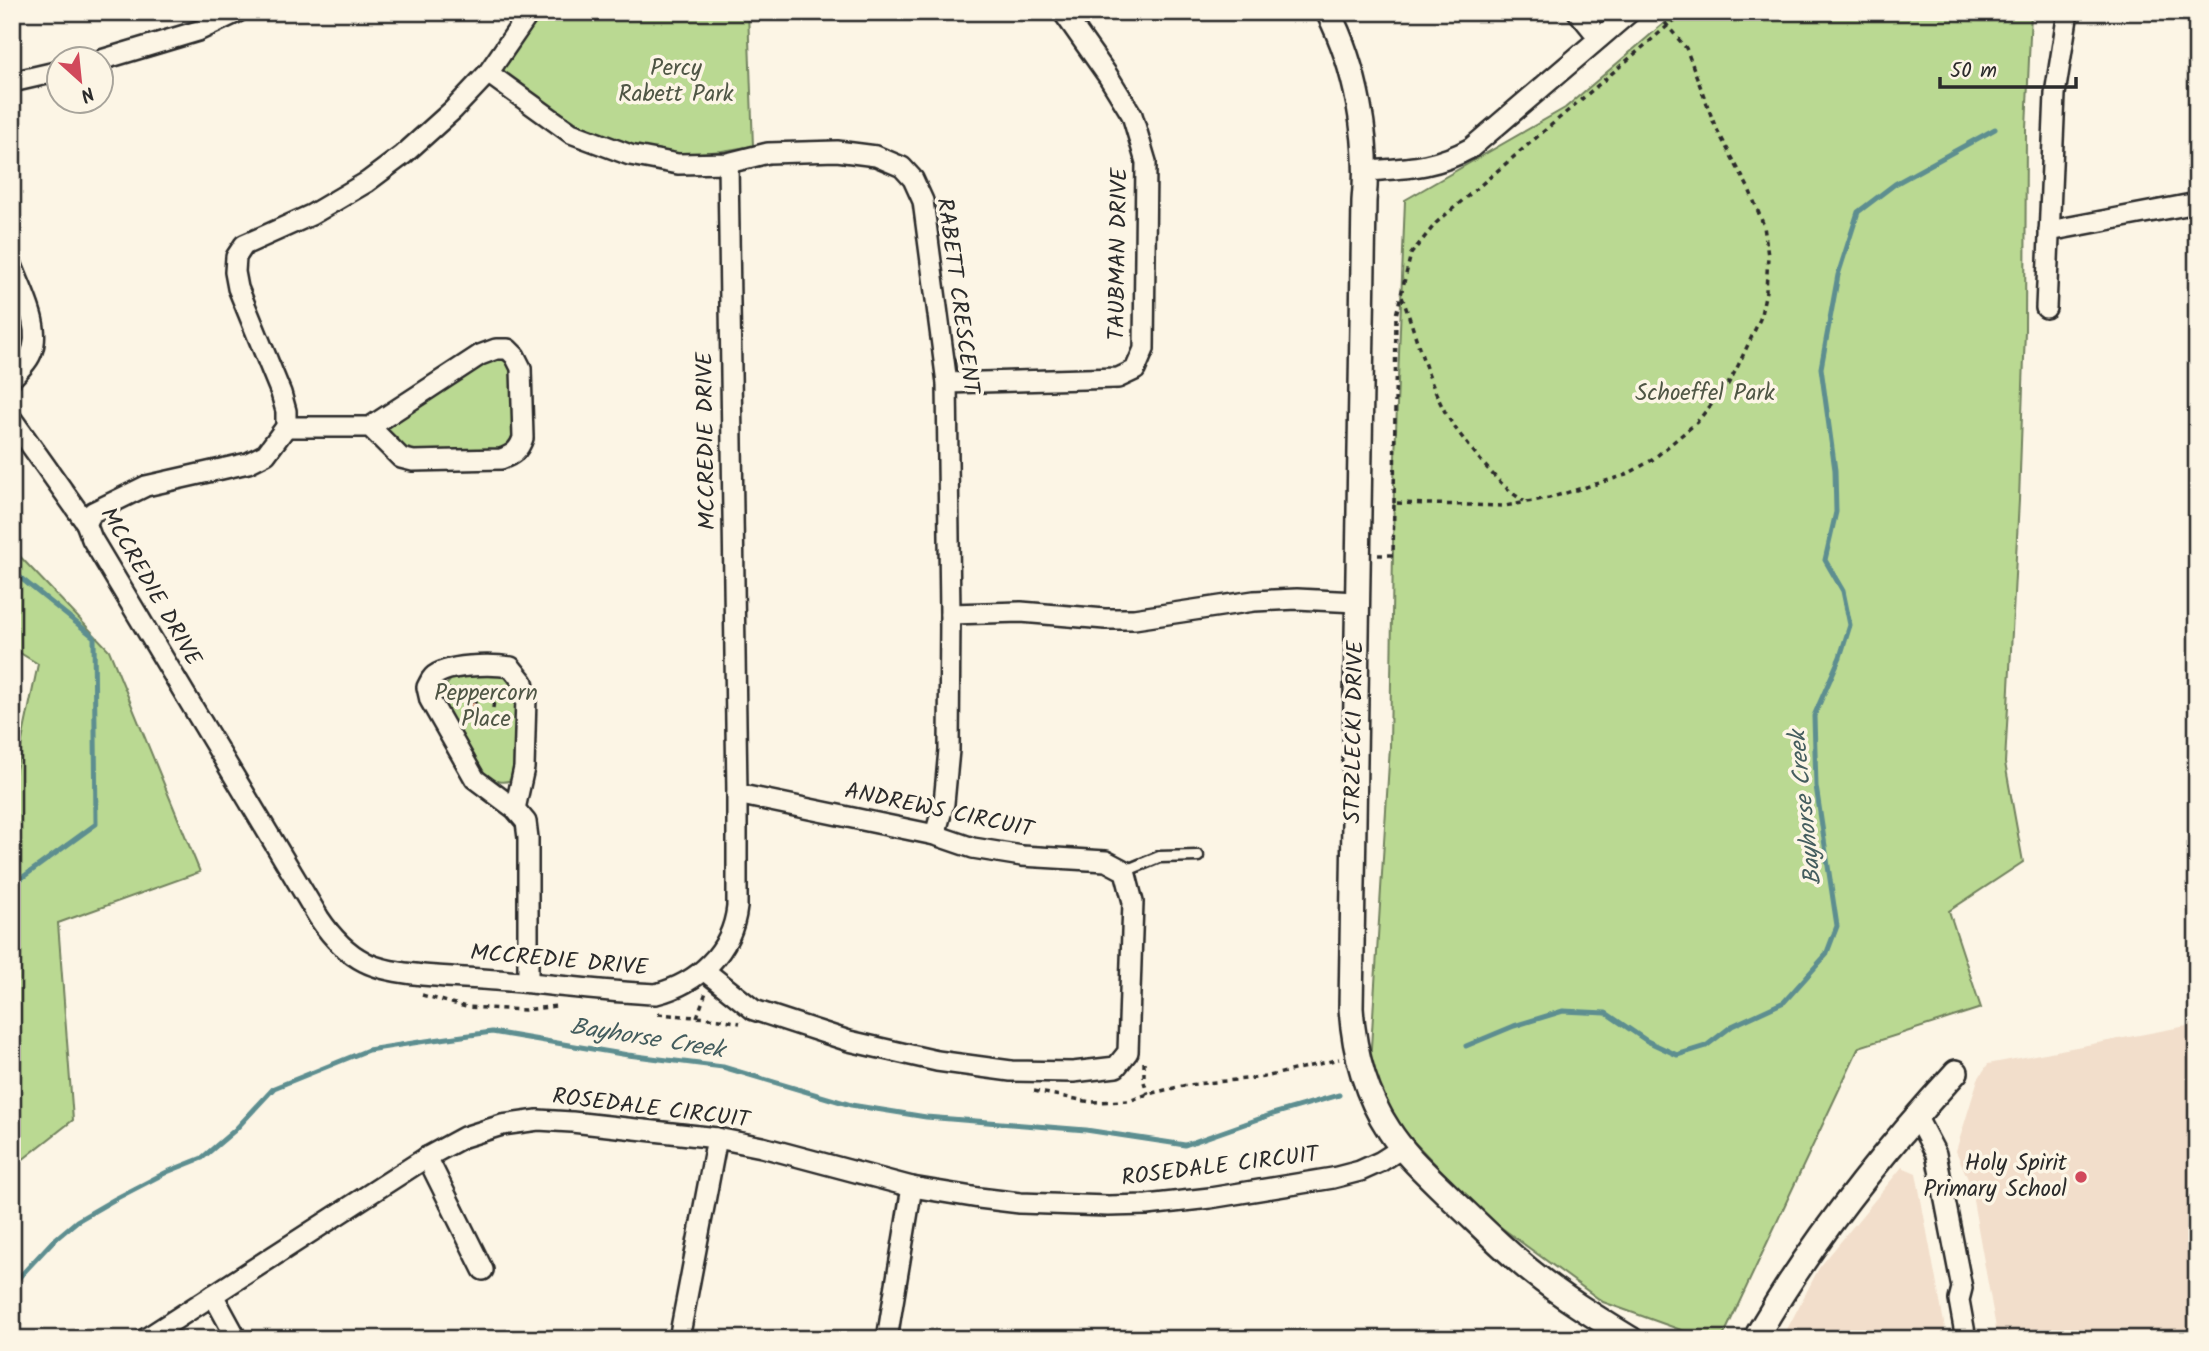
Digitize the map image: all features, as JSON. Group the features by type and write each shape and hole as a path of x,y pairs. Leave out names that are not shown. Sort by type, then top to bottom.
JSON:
{"street":[{"path":"116,56 198,31 238,12"},
{"path":"86,523 93,512 146,486 248,463 266,454 286,427 286,411 238,288 236,257 244,245 311,215 367,182 394,162 453,110 488,73 530,12"},
{"name":"TAUBMAN DRIVE","path":"947,383 1118,379 1135,370 1144,349 1146,162 1132,115 1063,12"},
{"name":"STRZLECKI DRIVE","path":"1328,12 1345,50 1352,74 1367,171 1356,602 1351,1008 1353,1031 1364,1079 1387,1128 1402,1148 1533,1273 1581,1308 1631,1339"},
{"path":"1578,12 1600,38"},
{"path":"1367,171 1434,164 1471,148 1630,12"},
{"path":"2046,308 2055,94 2068,12"},
{"name":"RABETT CRESCENT","path":"488,73 571,133 629,155 678,164 727,163 768,153 837,151 876,156 902,167 914,179 923,201 947,383 950,614 947,786 935,835"},
{"path":"12,82 46,74"},
{"name":"MCCREDIE DRIVE","path":"12,419 86,523 99,550 328,930 349,952 365,963 385,970 594,990 656,994 706,981 735,923 737,793 727,163"},
{"path":"2049,230 2197,203"},
{"path":"12,265 32,321 35,338 29,359 12,378"},
{"path":"286,427 370,427 480,355 496,349 508,349 521,368 523,438 520,447 511,456 501,459 413,461 401,458 370,427"},
{"path":"950,614 1021,612 1134,619 1254,601 1297,599 1356,602"},
{"path":"515,809 526,750 526,697 521,678 511,667 498,665 446,669 426,687 430,700 475,779 515,809 526,822 528,982"},
{"name":"ANDREWS CIRCUIT","path":"737,793 935,835 973,848 1022,856 1106,861 1125,871"},
{"path":"706,981 754,1010 849,1041 937,1061 1011,1071 1073,1072 1116,1067 1128,1052 1133,902 1125,871"},
{"path":"1755,1339 1824,1229 1916,1116 1956,1072"},
{"path":"1916,1116 1936,1154 1962,1288 1969,1298 1965,1338"},
{"name":"ROSEDALE CIRCUIT","path":"145,1339 427,1157 464,1137 502,1125 538,1120 716,1138 762,1147 912,1187 1020,1203 1084,1206 1147,1205 1210,1198 1333,1178 1360,1171 1402,1148"},
{"path":"678,1339 716,1138"},
{"path":"427,1157 483,1270"},
{"path":"887,1339 912,1187"},
{"path":"213,1295 237,1339"}],"lane":[{"path":"1125,871 1159,857 1198,856"}],"path":[{"path":"1394,503 1505,506 1549,498 1626,475 1652,460 1696,423 1727,386 1760,318 1766,291 1768,256 1764,226 1749,189 1715,126 1686,48 1657,12"},
{"path":"1357,555 1393,555 1396,315 1411,254 1436,223 1684,12"},
{"path":"1402,295 1428,373 1451,421 1487,467 1511,493 1524,502"},
{"path":"432,679 450,690 472,694 495,693 521,678"},
{"path":"493,708 495,693"},
{"path":"472,694 473,702"},
{"path":"400,972 422,995 466,1007 525,1010 561,1005"},
{"path":"697,1017 706,981"},
{"path":"657,1014 720,1018 744,1024"},
{"path":"1128,1052 1144,1060 1144,1082 1148,1094"},
{"path":"1023,1089 1091,1102 1129,1101 1187,1085 1265,1077 1335,1059 1341,1059 1345,1063"}],"shaded area":[{"name":"Holy Spirit Primary School","path":"2197,1024 2197,1339 1998,1339 1970,1184 1956,1151 1978,1079 1988,1064"},
{"path":"1902,1167 1916,1173 1947,1339 1782,1339 1819,1268"}],"green space":[{"name":"Percy Rabett Park","path":"540,12 748,12 753,146 680,155 628,145 585,128 498,72"},
{"name":"Schoeffel Park","path":"1677,12 2031,12 2026,129 2025,330 2005,763 2023,862 1949,911 1981,1008 1859,1047 1722,1339 1706,1339 1603,1302 1484,1215 1395,1122 1370,1063 1390,747 1394,483 1405,200 1565,108"},
{"path":"493,358 507,362 513,379 514,443 505,451 409,454 382,427"},
{"path":"12,548 109,650 200,872 58,923 73,1120 12,1168 12,789 38,664 12,648"},
{"name":"Peppercorn Place","path":"492,672 507,676 520,692 518,765 511,780 504,782 485,774 443,704 443,689 452,678"}],"building":[{"path":"467,702 476,702 476,713 467,714"}],"waterway":[{"name":"Bayhorse Creek","path":"1466,1046 1514,1026 1563,1011 1606,1013 1647,1041 1677,1055 1706,1046 1732,1026 1784,1002 1826,955 1837,926 1816,786 1814,716 1840,657 1850,625 1843,591 1825,560 1836,512 1835,470 1821,368 1838,275 1858,212 1895,184 1995,129"},
{"path":"12,571 94,637 96,824 12,885"},
{"path":"12,952 12,1000"},
{"name":"Bayhorse Creek","path":"12,1285 52,1242 77,1221 167,1172 202,1158 235,1130 274,1088 368,1050 426,1041 492,1032 628,1055 723,1067 851,1105 926,1117 1086,1130 1185,1145 1273,1114 1339,1095"}],"place":[{"name":"Holy Spirit Primary School","path":"2081,1177"}]}
